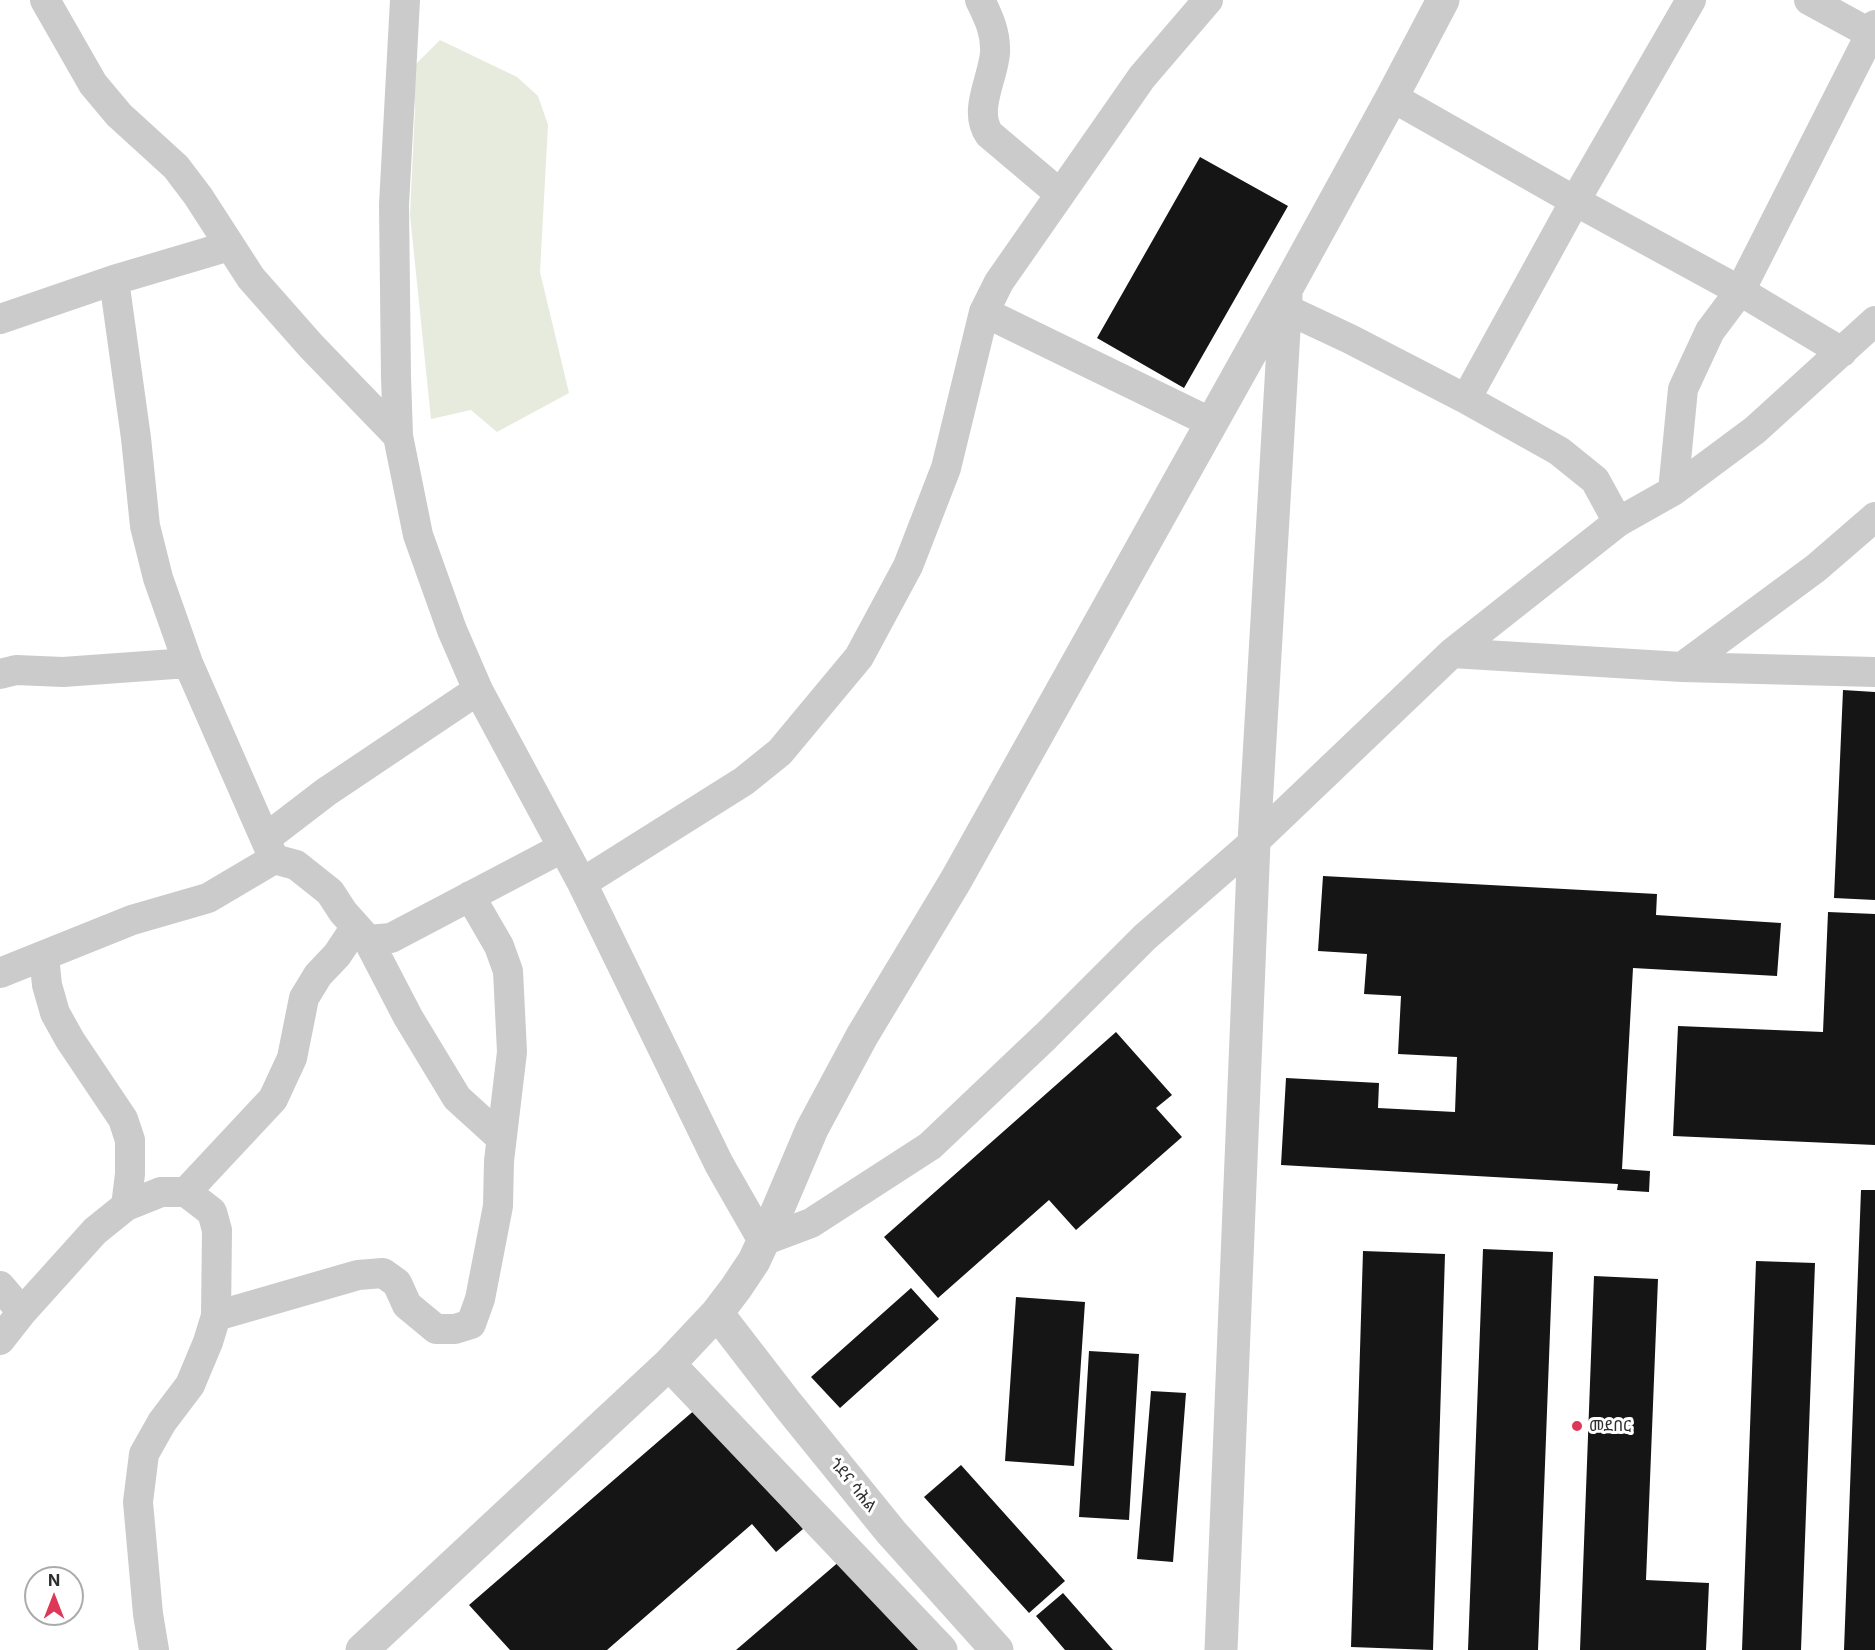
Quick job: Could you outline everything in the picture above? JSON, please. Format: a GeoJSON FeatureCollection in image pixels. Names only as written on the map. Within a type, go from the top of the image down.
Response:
{"type":"FeatureCollection","features":[{"type":"Feature","properties":{"kind":"street"},"geometry":{"type":"LineString","coordinates":[[45,0],[93,84],[119,115],[176,167],[198,196],[251,278],[311,346],[398,436]]}},
{"type":"Feature","properties":{"kind":"street"},"geometry":{"type":"LineString","coordinates":[[405,0],[394,205],[398,436],[418,535],[452,630],[478,690],[582,883],[719,1164],[763,1241]]}},
{"type":"Feature","properties":{"kind":"street"},"geometry":{"type":"LineString","coordinates":[[980,0],[993,27],[995,54],[984,95],[984,127],[989,134],[1060,194]]}},
{"type":"Feature","properties":{"kind":"street"},"geometry":{"type":"LineString","coordinates":[[582,883],[734,788],[780,752],[859,657],[908,566],[946,468],[984,312],[999,282],[1142,77],[1208,0]]}},
{"type":"Feature","properties":{"kind":"street"},"geometry":{"type":"LineString","coordinates":[[362,1650],[669,1364],[717,1313],[742,1279],[763,1241],[812,1129],[862,1036],[956,880],[1212,423],[1286,298],[1443,0]]}},
{"type":"Feature","properties":{"kind":"street"},"geometry":{"type":"LineString","coordinates":[[1466,399],[1575,201],[1691,0]]}},
{"type":"Feature","properties":{"kind":"street"},"geometry":{"type":"LineString","coordinates":[[1673,491],[1683,389],[1710,331],[1740,291],[1873,32],[1809,0]]}},
{"type":"Feature","properties":{"kind":"street"},"geometry":{"type":"LineString","coordinates":[[1392,97],[1740,291],[1842,352]]}},
{"type":"Feature","properties":{"kind":"street"},"geometry":{"type":"LineString","coordinates":[[0,319],[114,280],[229,246]]}},
{"type":"Feature","properties":{"kind":"street"},"geometry":{"type":"LineString","coordinates":[[114,280],[136,438],[145,526],[158,578],[189,663],[270,849],[312,876],[330,892],[362,934],[457,1098],[501,1138]]}},
{"type":"Feature","properties":{"kind":"street"},"geometry":{"type":"LineString","coordinates":[[1286,298],[1340,334],[1466,399],[1559,451],[1595,480],[1618,522]]}},
{"type":"Feature","properties":{"kind":"street"},"geometry":{"type":"LineString","coordinates":[[1221,1650],[1254,842],[1286,298]]}},
{"type":"Feature","properties":{"kind":"street"},"geometry":{"type":"LineString","coordinates":[[984,312],[1212,423]]}},
{"type":"Feature","properties":{"kind":"street"},"geometry":{"type":"LineString","coordinates":[[763,1241],[811,1222],[930,1146],[1046,1036],[1145,937],[1254,842],[1452,653],[1618,522],[1673,491],[1755,430],[1875,321]]}},
{"type":"Feature","properties":{"kind":"street"},"geometry":{"type":"LineString","coordinates":[[1682,667],[1816,568],[1875,517]]}},
{"type":"Feature","properties":{"kind":"street"},"geometry":{"type":"LineString","coordinates":[[1452,653],[1682,667],[1875,672]]}},
{"type":"Feature","properties":{"kind":"street"},"geometry":{"type":"LineString","coordinates":[[0,674],[16,670],[63,672],[189,663]]}},
{"type":"Feature","properties":{"kind":"street"},"geometry":{"type":"LineString","coordinates":[[0,973],[132,920],[208,898],[270,849],[326,792],[478,690]]}},
{"type":"Feature","properties":{"kind":"street"},"geometry":{"type":"LineString","coordinates":[[186,1192],[273,1099],[292,1058],[304,998],[318,975],[337,955],[362,934],[391,938],[562,848]]}},
{"type":"Feature","properties":{"kind":"street"},"geometry":{"type":"LineString","coordinates":[[216,1316],[358,1275],[383,1273],[397,1283],[407,1305],[436,1329],[454,1329],[471,1324],[480,1299],[498,1206],[501,1138],[512,1052],[508,971],[499,946],[471,896]]}},
{"type":"Feature","properties":{"kind":"street"},"geometry":{"type":"LineString","coordinates":[[44,956],[55,1012],[69,1040],[123,1119],[130,1140],[130,1174],[126,1206]]}},
{"type":"Feature","properties":{"kind":"street"},"geometry":{"type":"LineString","coordinates":[[0,1340],[22,1312],[95,1231],[126,1206],[161,1192],[186,1192],[212,1212],[217,1230],[216,1316],[190,1385],[162,1422],[144,1454],[138,1502],[147,1602],[154,1650]]}},
{"type":"Feature","properties":{"kind":"street"},"geometry":{"type":"LineString","coordinates":[[0,1286],[22,1312]]}},
{"type":"Feature","properties":{"kind":"street","name":"ጎደና ሳሕል"},"geometry":{"type":"LineString","coordinates":[[717,1313],[891,1532],[997,1650]]}},
{"type":"Feature","properties":{"kind":"street"},"geometry":{"type":"LineString","coordinates":[[669,1364],[941,1650]]}},
{"type":"Feature","properties":{"kind":"street"},"geometry":{"type":"LineString","coordinates":[[853,1557],[891,1532]]}},
{"type":"Feature","properties":{"kind":"shaded area"},"geometry":{"type":"Polygon","coordinates":[[[440,40],[517,77],[538,96],[548,125],[540,272],[569,393],[497,432],[471,410],[431,419],[410,215],[415,108],[412,68],[440,40]]]}},
{"type":"Feature","properties":{"kind":"building"},"geometry":{"type":"Polygon","coordinates":[[[1200,157],[1288,206],[1184,388],[1097,338],[1200,157]]]}},
{"type":"Feature","properties":{"kind":"building"},"geometry":{"type":"Polygon","coordinates":[[[1843,690],[1875,692],[1875,900],[1834,898],[1843,690]]]}},
{"type":"Feature","properties":{"kind":"building"},"geometry":{"type":"Polygon","coordinates":[[[1323,876],[1657,894],[1656,915],[1781,923],[1777,976],[1633,968],[1622,1169],[1650,1171],[1649,1192],[1617,1190],[1618,1184],[1281,1165],[1286,1078],[1379,1083],[1378,1108],[1455,1112],[1457,1057],[1398,1054],[1401,996],[1364,994],[1367,954],[1318,951],[1323,876]]]}},
{"type":"Feature","properties":{"kind":"building"},"geometry":{"type":"Polygon","coordinates":[[[1828,912],[1875,914],[1875,1145],[1673,1136],[1678,1026],[1823,1032],[1828,912]]]}},
{"type":"Feature","properties":{"kind":"building"},"geometry":{"type":"Polygon","coordinates":[[[1116,1032],[1172,1095],[1156,1108],[1182,1137],[1076,1230],[1049,1200],[938,1298],[884,1237],[1116,1032]]]}},
{"type":"Feature","properties":{"kind":"building"},"geometry":{"type":"Polygon","coordinates":[[[1861,1190],[1875,1190],[1875,1650],[1844,1650],[1861,1190]]]}},
{"type":"Feature","properties":{"kind":"building"},"geometry":{"type":"Polygon","coordinates":[[[1483,1249],[1553,1252],[1538,1650],[1468,1650],[1483,1249]]]}},
{"type":"Feature","properties":{"kind":"building"},"geometry":{"type":"Polygon","coordinates":[[[1363,1251],[1445,1254],[1433,1650],[1351,1647],[1363,1251]]]}},
{"type":"Feature","properties":{"kind":"building"},"geometry":{"type":"Polygon","coordinates":[[[1756,1261],[1815,1263],[1801,1650],[1742,1650],[1756,1261]]]}},
{"type":"Feature","properties":{"kind":"building"},"geometry":{"type":"Polygon","coordinates":[[[1594,1276],[1658,1279],[1646,1580],[1709,1583],[1706,1650],[1580,1650],[1594,1276]]]}},
{"type":"Feature","properties":{"kind":"building"},"geometry":{"type":"Polygon","coordinates":[[[911,1288],[939,1319],[840,1408],[811,1377],[911,1288]]]}},
{"type":"Feature","properties":{"kind":"building"},"geometry":{"type":"Polygon","coordinates":[[[1016,1297],[1085,1302],[1074,1466],[1005,1461],[1016,1297]]]}},
{"type":"Feature","properties":{"kind":"building"},"geometry":{"type":"Polygon","coordinates":[[[1089,1351],[1139,1354],[1129,1520],[1079,1517],[1089,1351]]]}},
{"type":"Feature","properties":{"kind":"building"},"geometry":{"type":"Polygon","coordinates":[[[1151,1391],[1186,1393],[1173,1562],[1137,1559],[1151,1391]]]}},
{"type":"Feature","properties":{"kind":"building"},"geometry":{"type":"Polygon","coordinates":[[[697,1408],[803,1529],[776,1552],[752,1524],[607,1650],[510,1650],[469,1605],[697,1408]]]}},
{"type":"Feature","properties":{"kind":"building"},"geometry":{"type":"Polygon","coordinates":[[[961,1465],[1065,1581],[1029,1613],[924,1497],[961,1465]]]}},
{"type":"Feature","properties":{"kind":"building"},"geometry":{"type":"Polygon","coordinates":[[[841,1560],[920,1650],[736,1650],[841,1560]]]}},
{"type":"Feature","properties":{"kind":"building"},"geometry":{"type":"Polygon","coordinates":[[[1063,1593],[1113,1650],[1065,1650],[1036,1616],[1063,1593]]]}},
{"type":"Feature","properties":{"kind":"place","name":"መደበር"},"geometry":{"type":"Point","coordinates":[1577,1426]}}]}
